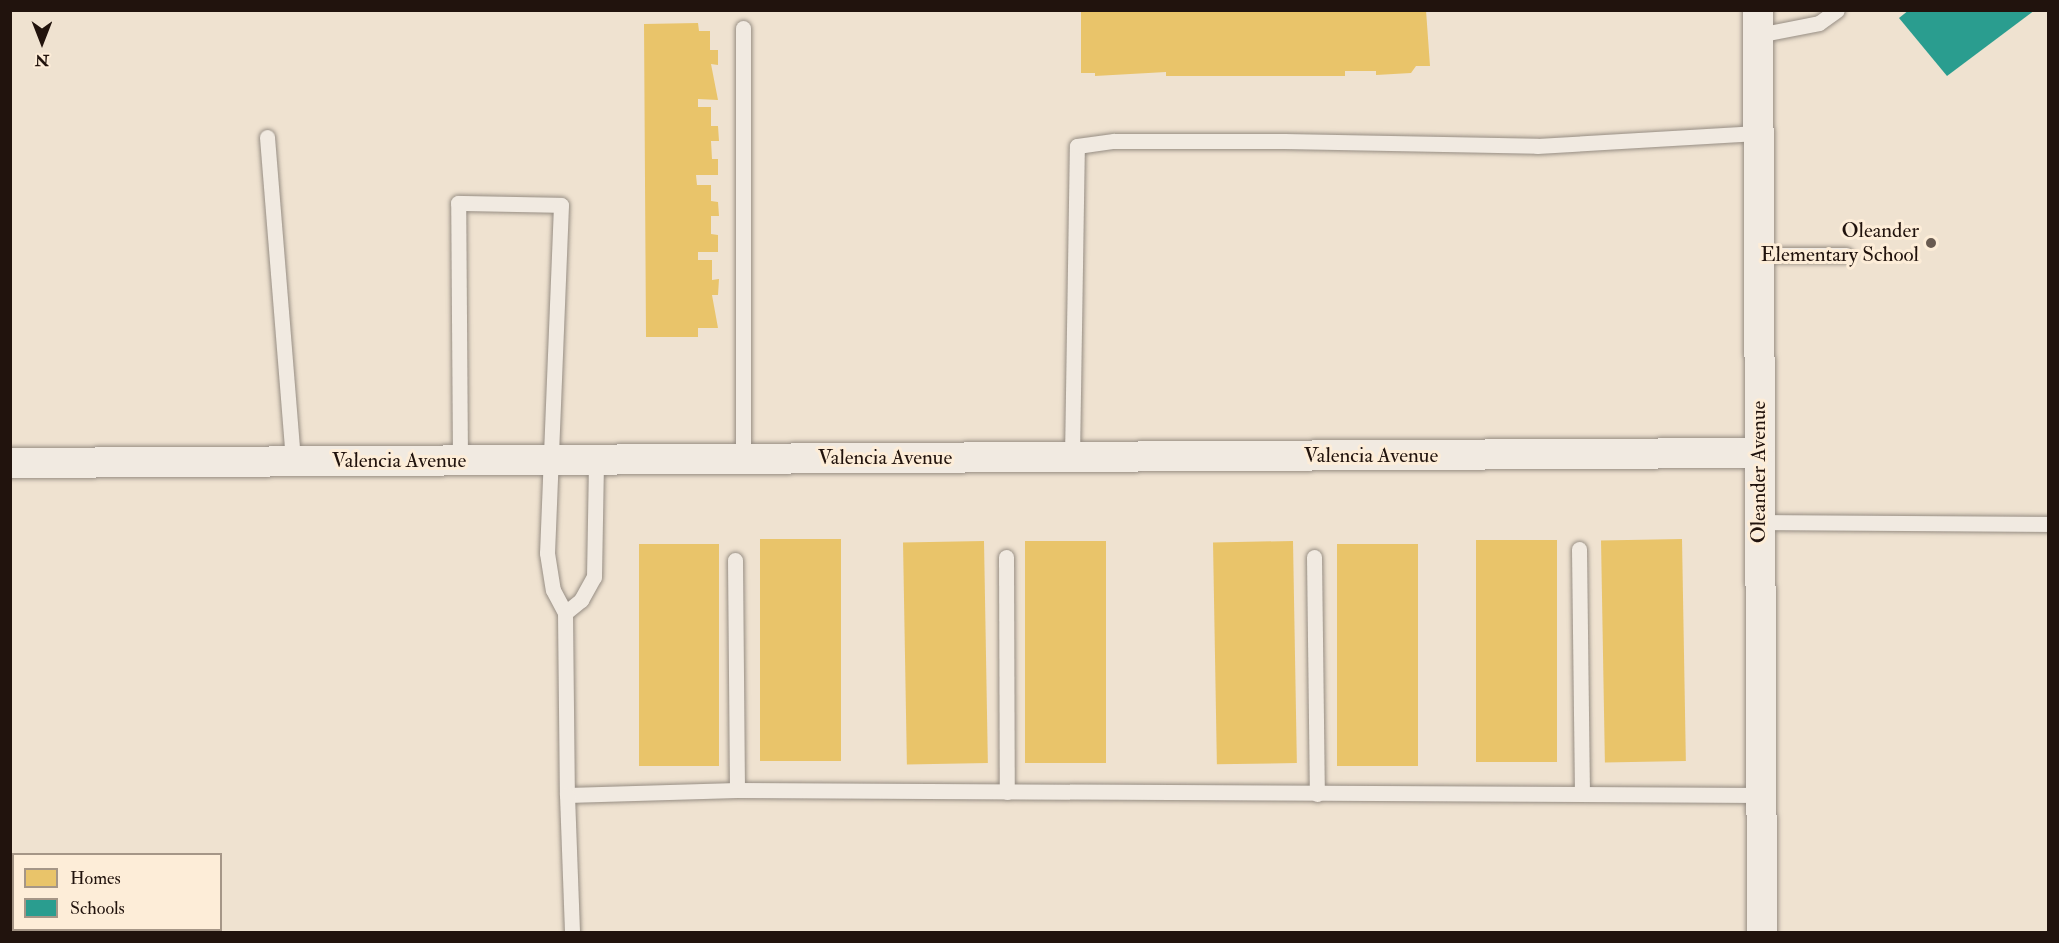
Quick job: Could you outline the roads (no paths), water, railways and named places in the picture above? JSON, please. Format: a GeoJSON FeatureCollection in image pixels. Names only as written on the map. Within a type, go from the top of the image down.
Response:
{"type":"FeatureCollection","features":[{"type":"Feature","properties":{"kind":"street","name":"Oleander Avenue"},"geometry":{"type":"LineString","coordinates":[[1758,23],[1762,933]]}},
{"type":"Feature","properties":{"kind":"street","name":"Valencia Avenue"},"geometry":{"type":"LineString","coordinates":[[10,463],[1759,453]]}},
{"type":"Feature","properties":{"kind":"lane"},"geometry":{"type":"LineString","coordinates":[[1758,23],[1819,23],[1837,10]]}},
{"type":"Feature","properties":{"kind":"lane"},"geometry":{"type":"LineString","coordinates":[[743,28],[743,459]]}},
{"type":"Feature","properties":{"kind":"lane"},"geometry":{"type":"LineString","coordinates":[[1072,457],[1077,146],[1114,141],[1292,141],[1537,146],[1758,134]]}},
{"type":"Feature","properties":{"kind":"lane"},"geometry":{"type":"LineString","coordinates":[[267,137],[293,462]]}},
{"type":"Feature","properties":{"kind":"lane"},"geometry":{"type":"LineString","coordinates":[[460,461],[458,203],[561,206],[553,461],[547,553],[553,590],[565,613],[567,795],[572,933]]}},
{"type":"Feature","properties":{"kind":"lane"},"geometry":{"type":"LineString","coordinates":[[1759,255],[1846,255]]}},
{"type":"Feature","properties":{"kind":"lane"},"geometry":{"type":"LineString","coordinates":[[565,613],[581,600],[594,577],[596,459]]}},
{"type":"Feature","properties":{"kind":"lane"},"geometry":{"type":"LineString","coordinates":[[1760,522],[2049,524]]}},
{"type":"Feature","properties":{"kind":"lane"},"geometry":{"type":"LineString","coordinates":[[1579,549],[1582,794]]}},
{"type":"Feature","properties":{"kind":"lane"},"geometry":{"type":"LineString","coordinates":[[1006,557],[1007,792]]}},
{"type":"Feature","properties":{"kind":"lane"},"geometry":{"type":"LineString","coordinates":[[1314,557],[1317,794]]}},
{"type":"Feature","properties":{"kind":"lane"},"geometry":{"type":"LineString","coordinates":[[735,560],[736,790]]}},
{"type":"Feature","properties":{"kind":"lane"},"geometry":{"type":"LineString","coordinates":[[567,795],[736,790],[1761,795]]}},
{"type":"Feature","properties":{"kind":"place","name":"Oleander Elementary School"},"geometry":{"type":"Point","coordinates":[1931,243]}}]}
